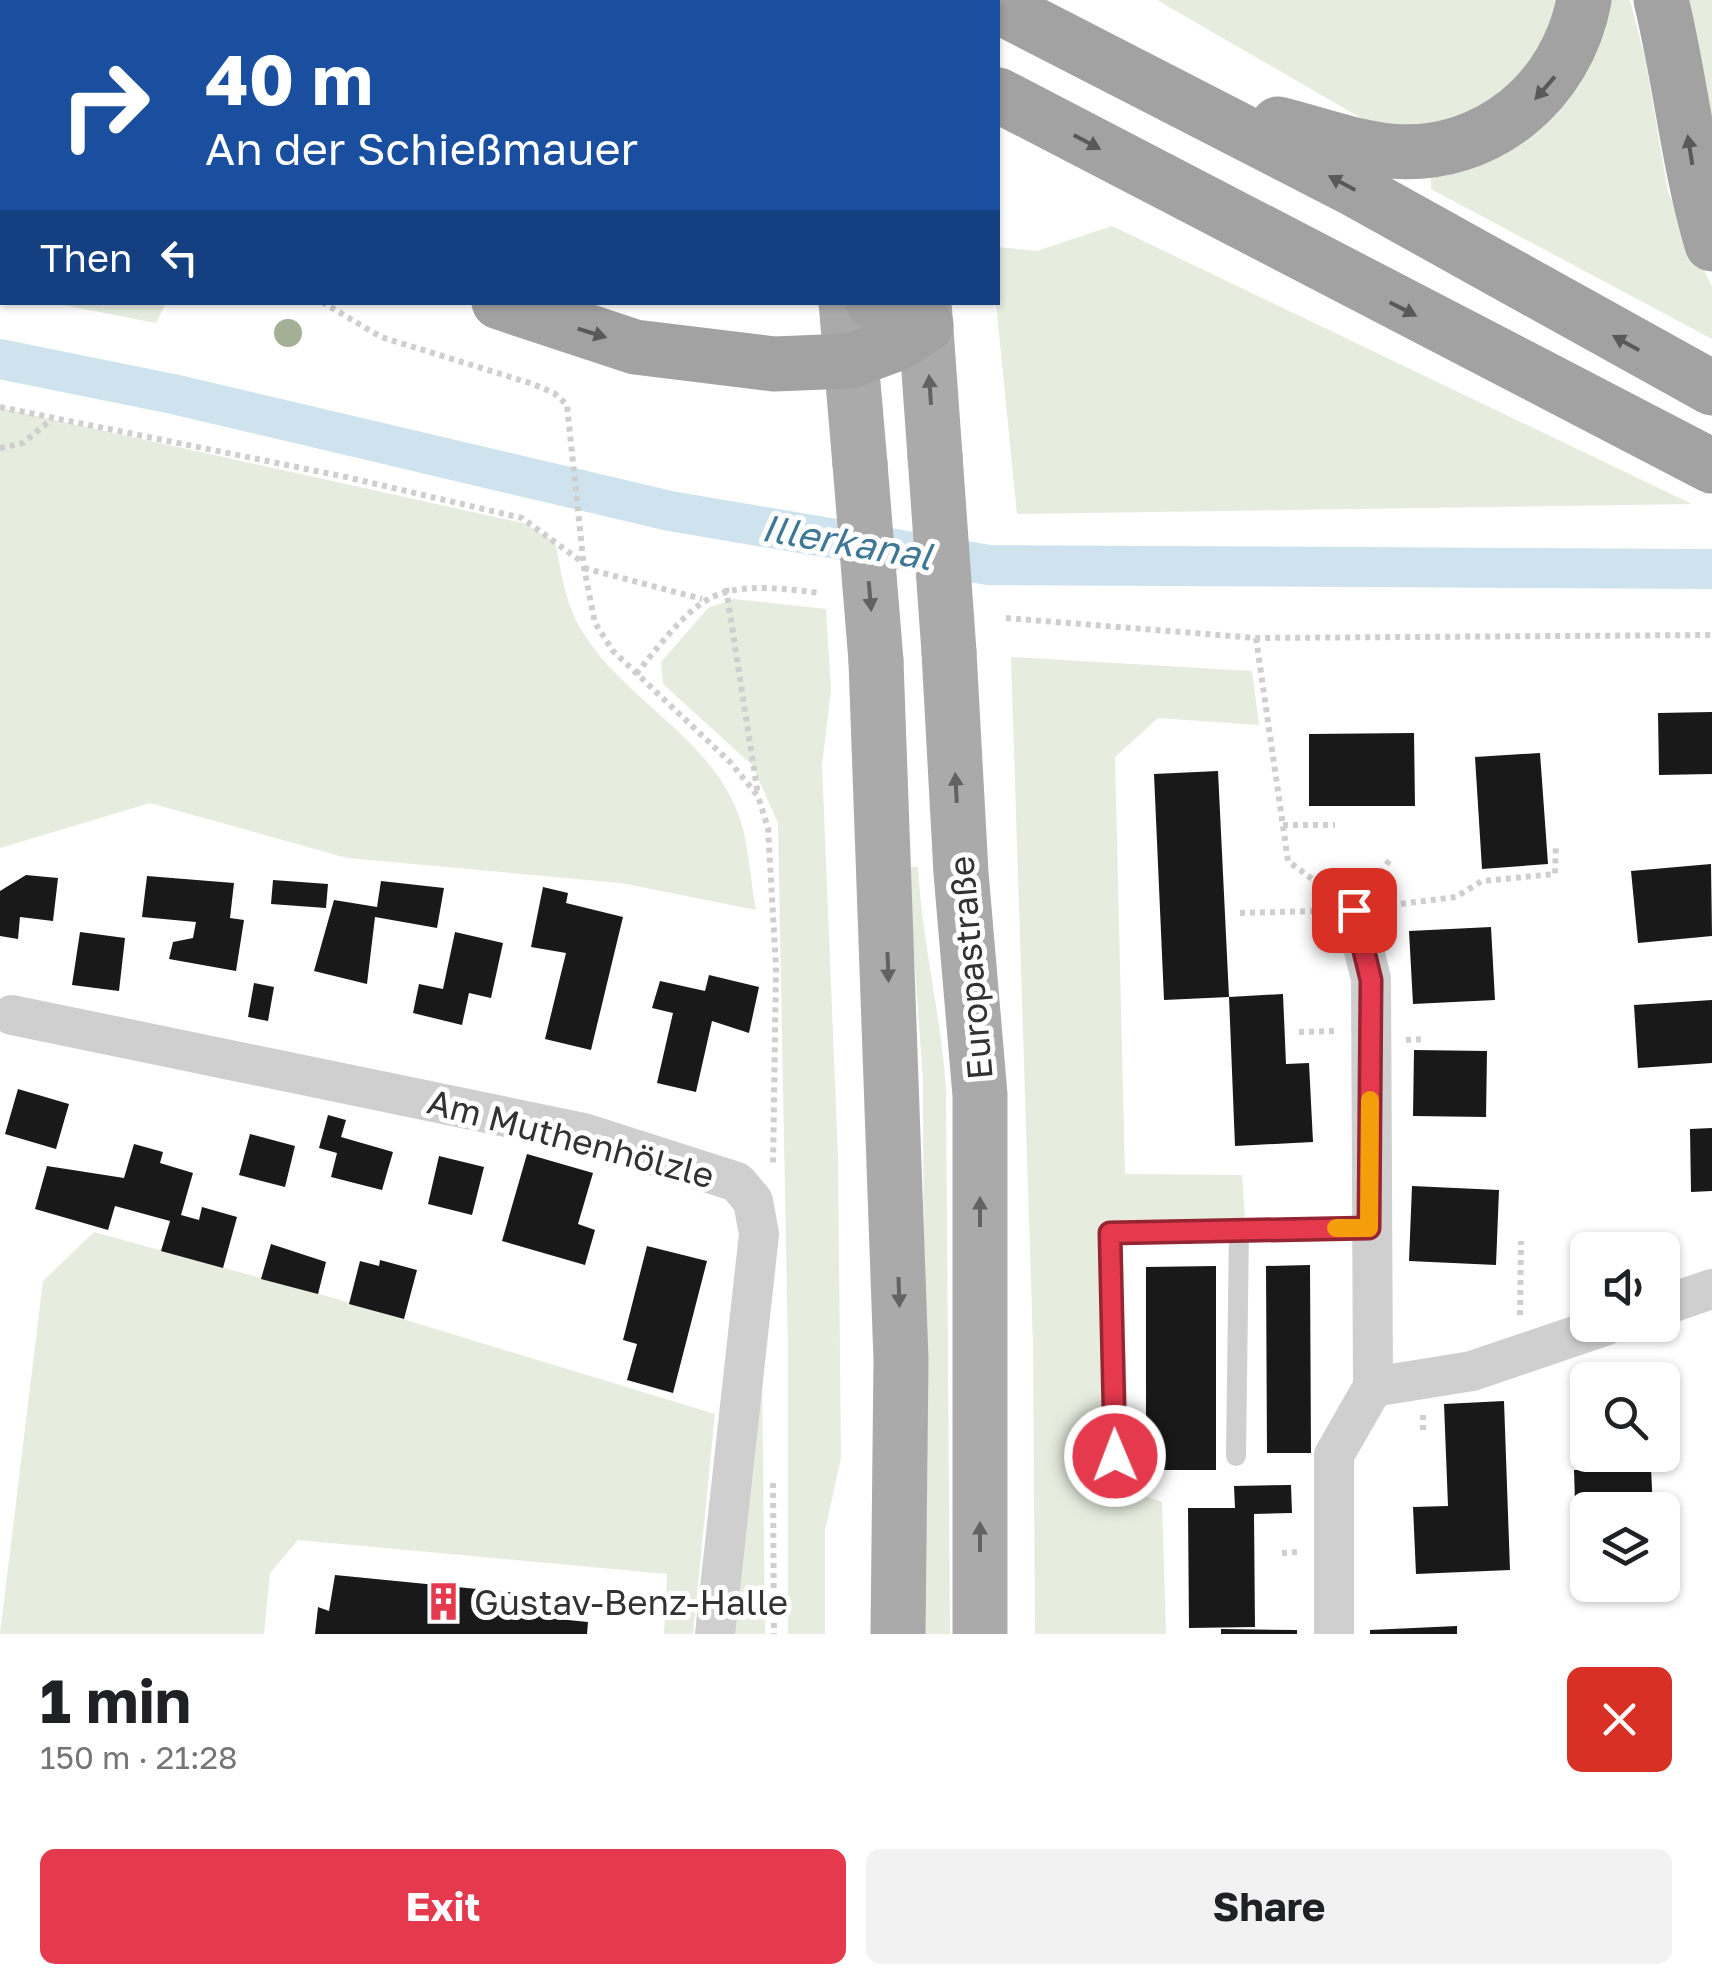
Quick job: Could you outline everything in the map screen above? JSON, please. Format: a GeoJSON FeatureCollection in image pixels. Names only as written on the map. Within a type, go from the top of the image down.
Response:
{"type":"FeatureCollection","features":[{"type":"Feature","properties":{"kind":"highway"},"geometry":{"type":"LineString","coordinates":[[1178,97],[1390,151],[1448,145],[1497,126],[1539,96],[1567,58],[1584,0]]}},
{"type":"Feature","properties":{"kind":"highway"},"geometry":{"type":"LineString","coordinates":[[1662,0],[1696,190],[1712,244]]}},
{"type":"Feature","properties":{"kind":"highway"},"geometry":{"type":"LineString","coordinates":[[1000,7],[1178,97],[1712,388]]}},
{"type":"Feature","properties":{"kind":"highway"},"geometry":{"type":"LineString","coordinates":[[1000,97],[1712,466]]}},
{"type":"Feature","properties":{"kind":"highway"},"geometry":{"type":"LineString","coordinates":[[509,305],[652,350],[774,364],[850,362],[896,344],[925,314]]}},
{"type":"Feature","properties":{"kind":"highway"},"geometry":{"type":"LineString","coordinates":[[886,305],[925,314]]}},
{"type":"Feature","properties":{"kind":"main road"},"geometry":{"type":"LineString","coordinates":[[846,305],[876,662],[902,1360],[898,1634]]}},
{"type":"Feature","properties":{"kind":"main road","name":"Europastraße"},"geometry":{"type":"LineString","coordinates":[[925,314],[960,872],[980,1095],[980,1634]]}},
{"type":"Feature","properties":{"kind":"street"},"geometry":{"type":"LineString","coordinates":[[1334,1634],[1334,1455],[1373,1387],[1369,1228],[1371,980],[1354,910]]}},
{"type":"Feature","properties":{"kind":"street","name":"Am Muthenhölzle"},"geometry":{"type":"LineString","coordinates":[[12,1015],[584,1133],[738,1182],[753,1201],[759,1234],[714,1634]]}},
{"type":"Feature","properties":{"kind":"street"},"geometry":{"type":"LineString","coordinates":[[1680,1300],[1712,1289]]}},
{"type":"Feature","properties":{"kind":"street"},"geometry":{"type":"LineString","coordinates":[[1373,1387],[1472,1371],[1570,1338]]}},
{"type":"Feature","properties":{"kind":"lane"},"geometry":{"type":"LineString","coordinates":[[1115,1456],[1110,1233],[1369,1228]]}},
{"type":"Feature","properties":{"kind":"lane"},"geometry":{"type":"LineString","coordinates":[[1236,1456],[1240,1229]]}},
{"type":"Feature","properties":{"kind":"path"},"geometry":{"type":"LineString","coordinates":[[327,305],[380,336],[554,392],[567,406],[582,552],[595,623],[612,651],[730,762],[758,796]]}},
{"type":"Feature","properties":{"kind":"path"},"geometry":{"type":"LineString","coordinates":[[0,408],[346,477],[522,518],[584,565],[702,599]]}},
{"type":"Feature","properties":{"kind":"path"},"geometry":{"type":"LineString","coordinates":[[0,448],[24,443],[52,420]]}},
{"type":"Feature","properties":{"kind":"path"},"geometry":{"type":"LineString","coordinates":[[636,674],[702,599],[726,588],[820,593]]}},
{"type":"Feature","properties":{"kind":"path"},"geometry":{"type":"LineString","coordinates":[[726,588],[758,796],[768,828],[775,950],[772,1175]]}},
{"type":"Feature","properties":{"kind":"path"},"geometry":{"type":"LineString","coordinates":[[1006,618],[1256,638],[1712,635]]}},
{"type":"Feature","properties":{"kind":"path"},"geometry":{"type":"LineString","coordinates":[[1256,638],[1288,861]]}},
{"type":"Feature","properties":{"kind":"path"},"geometry":{"type":"LineString","coordinates":[[1283,825],[1335,825]]}},
{"type":"Feature","properties":{"kind":"path"},"geometry":{"type":"LineString","coordinates":[[1240,913],[1354,910],[1456,897],[1482,881],[1555,874],[1556,846]]}},
{"type":"Feature","properties":{"kind":"path"},"geometry":{"type":"LineString","coordinates":[[1519,1355],[1522,1241]]}},
{"type":"Feature","properties":{"kind":"path"},"geometry":{"type":"LineString","coordinates":[[774,1481],[774,1634]]}},
{"type":"Feature","properties":{"kind":"shaded area"},"geometry":{"type":"Polygon","coordinates":[[[1157,0],[1561,0],[1547,45],[1511,90],[1465,121],[1380,129],[1157,0]]]}},
{"type":"Feature","properties":{"kind":"shaded area"},"geometry":{"type":"Polygon","coordinates":[[[1601,0],[1630,0],[1645,58],[1668,192],[1712,287],[1712,339],[1431,189],[1431,169],[1601,0]]]}},
{"type":"Feature","properties":{"kind":"shaded area"},"geometry":{"type":"Polygon","coordinates":[[[1681,0],[1712,0],[1712,158],[1681,0]]]}},
{"type":"Feature","properties":{"kind":"shaded area"},"geometry":{"type":"Polygon","coordinates":[[[1112,226],[1692,504],[1017,514],[996,305],[1000,305],[1000,247],[1037,251],[1112,226]]]}},
{"type":"Feature","properties":{"kind":"shaded area"},"geometry":{"type":"Polygon","coordinates":[[[63,305],[165,305],[156,323],[63,305]]]}},
{"type":"Feature","properties":{"kind":"shaded area"},"geometry":{"type":"Polygon","coordinates":[[[0,408],[523,523],[555,542],[568,599],[582,631],[619,677],[686,739],[723,784],[744,834],[756,910],[621,883],[347,858],[150,803],[0,848],[0,408]]]}},
{"type":"Feature","properties":{"kind":"shaded area"},"geometry":{"type":"Polygon","coordinates":[[[734,599],[826,609],[831,690],[822,765],[838,1156],[841,1458],[825,1530],[825,1634],[788,1634],[788,1349],[778,823],[752,765],[663,684],[661,662],[708,608],[734,599]]]}},
{"type":"Feature","properties":{"kind":"shaded area"},"geometry":{"type":"Polygon","coordinates":[[[1011,657],[1252,671],[1259,725],[1158,718],[1115,757],[1125,1174],[1242,1175],[1246,1234],[1121,1244],[1131,1491],[1162,1502],[1166,1634],[1035,1634],[1033,1345],[1011,657]]]}},
{"type":"Feature","properties":{"kind":"shaded area"},"geometry":{"type":"Polygon","coordinates":[[[908,867],[918,867],[946,1089],[950,1634],[925,1634],[923,1081],[908,867]]]}},
{"type":"Feature","properties":{"kind":"shaded area"},"geometry":{"type":"Polygon","coordinates":[[[94,1232],[337,1299],[715,1414],[693,1634],[664,1634],[667,1574],[298,1540],[270,1573],[264,1634],[0,1634],[43,1281],[94,1232]]]}},
{"type":"Feature","properties":{"kind":"shaded area"},"geometry":{"type":"Polygon","coordinates":[[[761,1280],[765,1634],[723,1634],[761,1280]]]}},
{"type":"Feature","properties":{"kind":"building"},"geometry":{"type":"Polygon","coordinates":[[[1712,712],[1712,774],[1659,775],[1658,713],[1712,712]]]}},
{"type":"Feature","properties":{"kind":"building"},"geometry":{"type":"Polygon","coordinates":[[[1414,733],[1415,806],[1309,806],[1309,734],[1414,733]]]}},
{"type":"Feature","properties":{"kind":"building"},"geometry":{"type":"Polygon","coordinates":[[[1540,753],[1548,864],[1482,869],[1475,757],[1540,753]]]}},
{"type":"Feature","properties":{"kind":"building"},"geometry":{"type":"Polygon","coordinates":[[[1218,771],[1229,997],[1164,1000],[1154,774],[1218,771]]]}},
{"type":"Feature","properties":{"kind":"building"},"geometry":{"type":"Polygon","coordinates":[[[1711,864],[1712,936],[1638,943],[1631,871],[1711,864]]]}},
{"type":"Feature","properties":{"kind":"building"},"geometry":{"type":"Polygon","coordinates":[[[26,875],[58,878],[53,921],[20,917],[18,939],[0,936],[0,891],[26,875]]]}},
{"type":"Feature","properties":{"kind":"building"},"geometry":{"type":"Polygon","coordinates":[[[147,876],[234,883],[230,918],[244,920],[236,971],[169,959],[173,942],[193,938],[196,922],[142,917],[147,876]]]}},
{"type":"Feature","properties":{"kind":"building"},"geometry":{"type":"Polygon","coordinates":[[[273,880],[328,884],[326,908],[271,904],[273,880]]]}},
{"type":"Feature","properties":{"kind":"building"},"geometry":{"type":"Polygon","coordinates":[[[381,881],[444,888],[437,928],[375,917],[367,984],[314,971],[334,900],[377,907],[381,881]]]}},
{"type":"Feature","properties":{"kind":"building"},"geometry":{"type":"Polygon","coordinates":[[[543,887],[568,893],[566,903],[623,917],[591,1050],[545,1039],[566,953],[531,947],[543,887]]]}},
{"type":"Feature","properties":{"kind":"building"},"geometry":{"type":"Polygon","coordinates":[[[1491,927],[1495,1000],[1413,1004],[1409,931],[1491,927]]]}},
{"type":"Feature","properties":{"kind":"building"},"geometry":{"type":"Polygon","coordinates":[[[80,932],[125,938],[119,991],[72,985],[80,932]]]}},
{"type":"Feature","properties":{"kind":"building"},"geometry":{"type":"Polygon","coordinates":[[[455,932],[503,943],[491,998],[469,993],[462,1025],[413,1013],[419,984],[443,989],[455,932]]]}},
{"type":"Feature","properties":{"kind":"building"},"geometry":{"type":"Polygon","coordinates":[[[709,975],[759,987],[749,1033],[712,1021],[696,1092],[657,1083],[673,1013],[652,1008],[660,981],[705,991],[709,975]]]}},
{"type":"Feature","properties":{"kind":"building"},"geometry":{"type":"Polygon","coordinates":[[[254,983],[274,987],[268,1021],[248,1017],[254,983]]]}},
{"type":"Feature","properties":{"kind":"building"},"geometry":{"type":"Polygon","coordinates":[[[1283,994],[1286,1064],[1309,1063],[1313,1142],[1235,1146],[1229,997],[1283,994]]]}},
{"type":"Feature","properties":{"kind":"building"},"geometry":{"type":"Polygon","coordinates":[[[1712,1000],[1712,1063],[1638,1068],[1634,1005],[1712,1000]]]}},
{"type":"Feature","properties":{"kind":"building"},"geometry":{"type":"Polygon","coordinates":[[[1414,1050],[1487,1051],[1486,1117],[1413,1116],[1414,1050]]]}},
{"type":"Feature","properties":{"kind":"building"},"geometry":{"type":"Polygon","coordinates":[[[18,1089],[69,1104],[56,1149],[5,1134],[18,1089]]]}},
{"type":"Feature","properties":{"kind":"building"},"geometry":{"type":"Polygon","coordinates":[[[328,1115],[346,1120],[341,1137],[393,1152],[382,1190],[331,1177],[337,1153],[319,1148],[328,1115]]]}},
{"type":"Feature","properties":{"kind":"building"},"geometry":{"type":"Polygon","coordinates":[[[1712,1128],[1712,1191],[1691,1192],[1690,1129],[1712,1128]]]}},
{"type":"Feature","properties":{"kind":"building"},"geometry":{"type":"Polygon","coordinates":[[[250,1134],[295,1146],[285,1187],[239,1175],[250,1134]]]}},
{"type":"Feature","properties":{"kind":"building"},"geometry":{"type":"Polygon","coordinates":[[[134,1144],[163,1152],[160,1163],[193,1173],[181,1215],[199,1220],[202,1207],[237,1217],[223,1268],[161,1251],[170,1221],[115,1206],[108,1230],[35,1209],[47,1166],[124,1178],[134,1144]]]}},
{"type":"Feature","properties":{"kind":"building"},"geometry":{"type":"Polygon","coordinates":[[[527,1154],[593,1173],[578,1224],[595,1230],[585,1265],[502,1241],[527,1154]]]}},
{"type":"Feature","properties":{"kind":"building"},"geometry":{"type":"Polygon","coordinates":[[[439,1156],[484,1167],[472,1215],[428,1204],[439,1156]]]}},
{"type":"Feature","properties":{"kind":"building"},"geometry":{"type":"Polygon","coordinates":[[[1412,1186],[1499,1190],[1496,1265],[1409,1261],[1412,1186]]]}},
{"type":"Feature","properties":{"kind":"building"},"geometry":{"type":"Polygon","coordinates":[[[271,1244],[326,1262],[318,1294],[261,1279],[271,1244]]]}},
{"type":"Feature","properties":{"kind":"building"},"geometry":{"type":"Polygon","coordinates":[[[647,1246],[707,1261],[673,1393],[627,1380],[637,1344],[623,1340],[647,1246]]]}},
{"type":"Feature","properties":{"kind":"building"},"geometry":{"type":"Polygon","coordinates":[[[380,1260],[417,1270],[404,1319],[349,1304],[360,1261],[379,1266],[380,1260]]]}},
{"type":"Feature","properties":{"kind":"building"},"geometry":{"type":"Polygon","coordinates":[[[1310,1265],[1311,1453],[1267,1453],[1266,1266],[1310,1265]]]}},
{"type":"Feature","properties":{"kind":"building"},"geometry":{"type":"Polygon","coordinates":[[[1216,1266],[1216,1470],[1146,1470],[1146,1267],[1216,1266]]]}},
{"type":"Feature","properties":{"kind":"building"},"geometry":{"type":"Polygon","coordinates":[[[1504,1401],[1510,1570],[1416,1574],[1413,1507],[1448,1506],[1444,1404],[1504,1401]]]}},
{"type":"Feature","properties":{"kind":"building"},"geometry":{"type":"Polygon","coordinates":[[[1574,1472],[1651,1472],[1652,1492],[1575,1492],[1574,1472]]]}},
{"type":"Feature","properties":{"kind":"building"},"geometry":{"type":"Polygon","coordinates":[[[1291,1485],[1292,1513],[1254,1514],[1255,1627],[1189,1628],[1188,1508],[1235,1508],[1234,1486],[1291,1485]]]}},
{"type":"Feature","properties":{"kind":"building","name":"Gustav-Benz-Halle"},"geometry":{"type":"Polygon","coordinates":[[[335,1575],[558,1597],[558,1619],[588,1622],[587,1634],[315,1634],[318,1607],[329,1611],[335,1575]]]}},
{"type":"Feature","properties":{"kind":"building"},"geometry":{"type":"Polygon","coordinates":[[[1457,1626],[1457,1634],[1370,1634],[1370,1630],[1457,1626]]]}},
{"type":"Feature","properties":{"kind":"building"},"geometry":{"type":"Polygon","coordinates":[[[1221,1629],[1297,1630],[1297,1634],[1221,1634],[1221,1629]]]}},
{"type":"Feature","properties":{"kind":"waterway","name":"Illerkanal"},"geometry":{"type":"LineString","coordinates":[[0,359],[173,394],[670,511],[989,565],[1712,569]]}},
{"type":"Feature","properties":{"kind":"slow traffic"},"geometry":{"type":"LineString","coordinates":[[1336,1228],[1369,1228],[1370,1100]]}},
{"type":"Feature","properties":{"kind":"place","name":"Gustav-Benz-Halle"},"geometry":{"type":"Point","coordinates":[444,1602]}},
{"type":"Feature","properties":{"kind":"route"},"geometry":{"type":"LineString","coordinates":[[1115,1456],[1110,1233],[1369,1228],[1371,980],[1354,910]]}}]}
